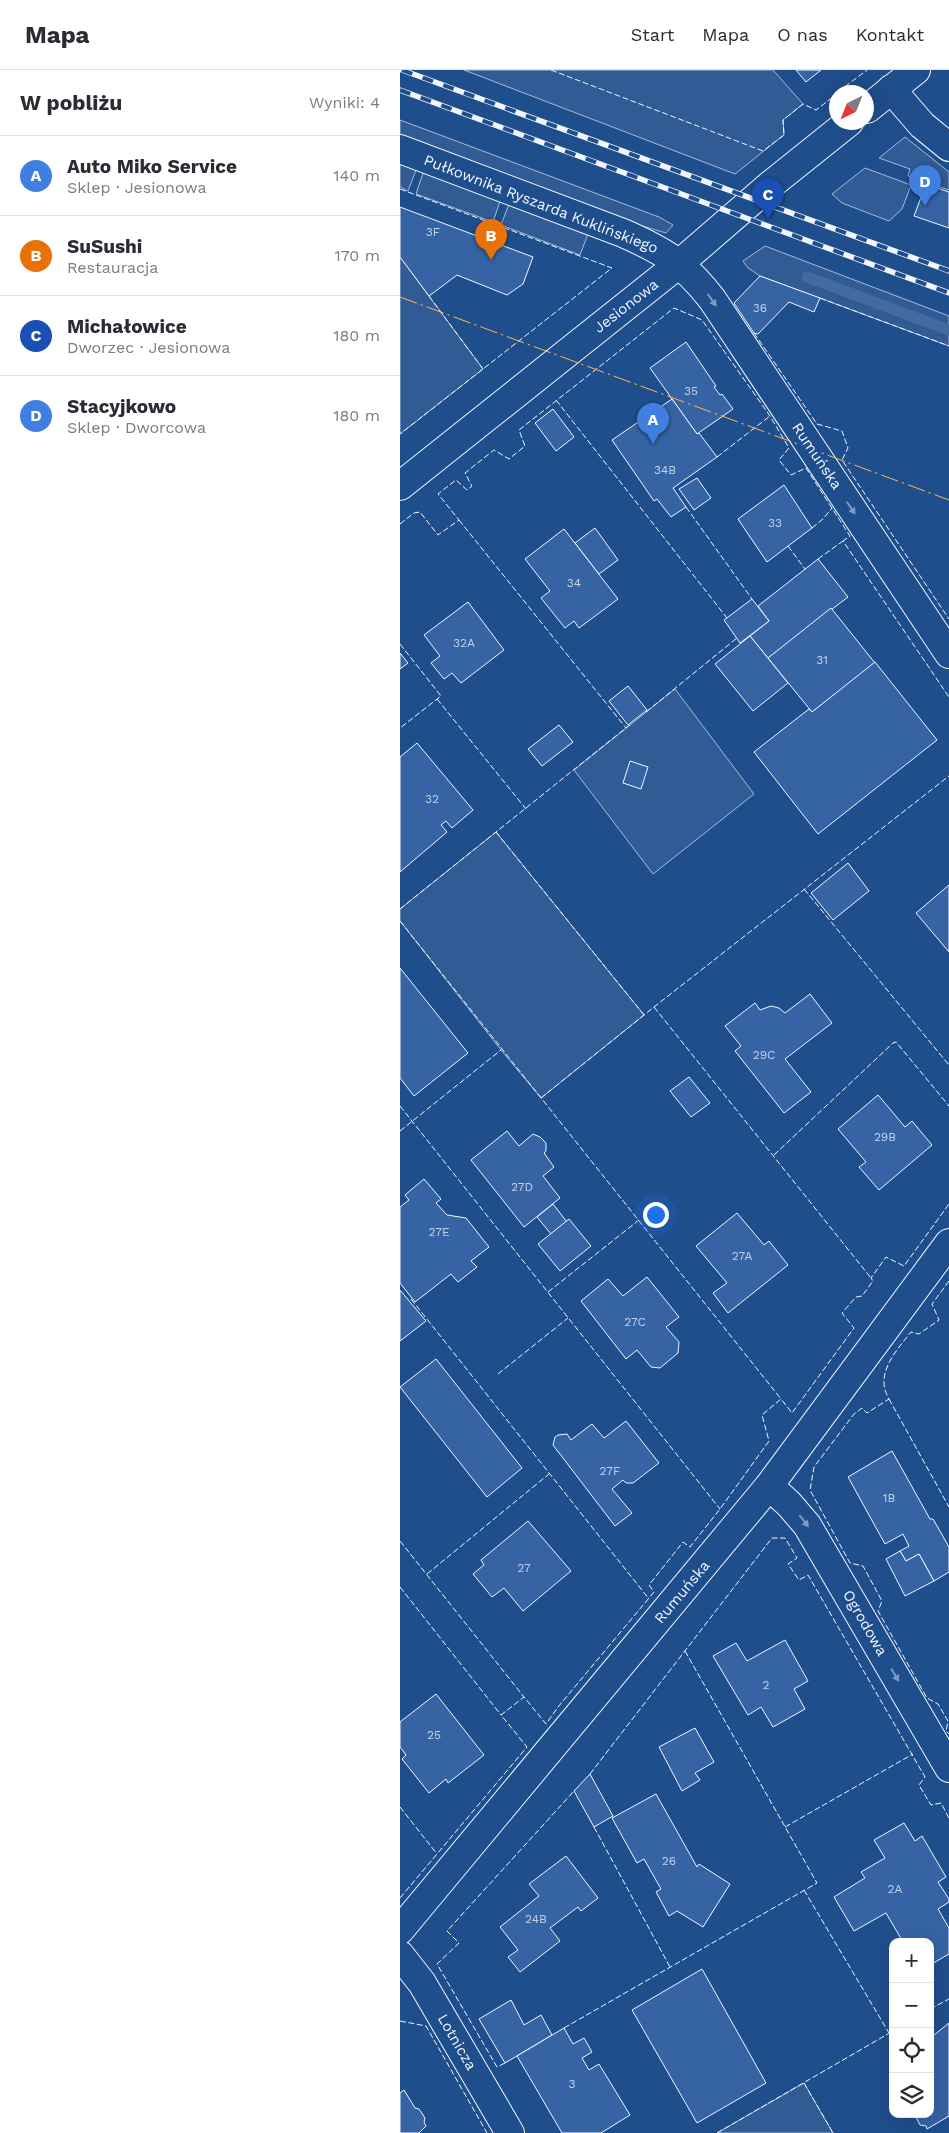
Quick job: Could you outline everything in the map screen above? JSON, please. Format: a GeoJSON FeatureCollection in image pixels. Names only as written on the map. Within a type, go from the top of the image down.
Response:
{"type":"FeatureCollection","features":[{"type":"Feature","properties":{"kind":"street"},"geometry":{"type":"LineString","coordinates":[[874,103],[916,70]]}},
{"type":"Feature","properties":{"kind":"street"},"geometry":{"type":"LineString","coordinates":[[891,89],[922,125],[949,147]]}},
{"type":"Feature","properties":{"kind":"street","name":"Jesionowa"},"geometry":{"type":"LineString","coordinates":[[400,486],[680,263],[769,186],[839,130]]}},
{"type":"Feature","properties":{"kind":"street","name":"Pułkownika Ryszarda Kuklińskiego"},"geometry":{"type":"LineString","coordinates":[[400,149],[623,233],[652,246],[680,263]]}},
{"type":"Feature","properties":{"kind":"street","name":"Rumuńska"},"geometry":{"type":"LineString","coordinates":[[680,263],[712,299],[949,654]]}},
{"type":"Feature","properties":{"kind":"street","name":"Rumuńska"},"geometry":{"type":"LineString","coordinates":[[400,1930],[769,1486],[949,1243]]}},
{"type":"Feature","properties":{"kind":"street","name":"Ogrodowa"},"geometry":{"type":"LineString","coordinates":[[769,1486],[789,1504],[807,1525],[949,1768]]}},
{"type":"Feature","properties":{"kind":"street","name":"Lotnicza"},"geometry":{"type":"LineString","coordinates":[[400,1955],[422,1983],[510,2133]]}},
{"type":"Feature","properties":{"kind":"shaded area"},"geometry":{"type":"Polygon","coordinates":[[[464,70],[773,70],[803,104],[783,120],[784,135],[735,174],[464,70]]]}},
{"type":"Feature","properties":{"kind":"shaded area"},"geometry":{"type":"Polygon","coordinates":[[[400,120],[659,217],[673,225],[666,233],[629,222],[400,137],[400,120]]]}},
{"type":"Feature","properties":{"kind":"shaded area"},"geometry":{"type":"Polygon","coordinates":[[[905,137],[949,172],[949,190],[908,176],[910,169],[879,158],[905,137]]]}},
{"type":"Feature","properties":{"kind":"shaded area"},"geometry":{"type":"Polygon","coordinates":[[[400,164],[416,170],[408,191],[400,187],[400,164]]]}},
{"type":"Feature","properties":{"kind":"shaded area"},"geometry":{"type":"Polygon","coordinates":[[[865,168],[911,185],[902,209],[889,221],[842,203],[832,194],[865,168]]]}},
{"type":"Feature","properties":{"kind":"shaded area"},"geometry":{"type":"Polygon","coordinates":[[[423,173],[500,201],[493,222],[416,194],[423,173]]]}},
{"type":"Feature","properties":{"kind":"shaded area"},"geometry":{"type":"Polygon","coordinates":[[[509,204],[588,234],[580,255],[501,225],[509,204]]]}},
{"type":"Feature","properties":{"kind":"shaded area"},"geometry":{"type":"Polygon","coordinates":[[[765,246],[949,316],[949,346],[760,276],[748,268],[743,261],[765,246]]]}},
{"type":"Feature","properties":{"kind":"shaded area"},"geometry":{"type":"Polygon","coordinates":[[[400,257],[483,369],[400,434],[400,257]]]}},
{"type":"Feature","properties":{"kind":"shaded area"},"geometry":{"type":"Polygon","coordinates":[[[675,689],[754,794],[653,874],[574,770],[675,689]]]}},
{"type":"Feature","properties":{"kind":"shaded area"},"geometry":{"type":"Polygon","coordinates":[[[496,832],[644,1015],[541,1098],[400,921],[400,909],[496,832]]]}},
{"type":"Feature","properties":{"kind":"shaded area"},"geometry":{"type":"Polygon","coordinates":[[[804,2083],[833,2133],[717,2133],[804,2083]]]}},
{"type":"Feature","properties":{"kind":"building"},"geometry":{"type":"Polygon","coordinates":[[[796,70],[821,70],[806,82],[796,70]]]}},
{"type":"Feature","properties":{"kind":"building"},"geometry":{"type":"Polygon","coordinates":[[[926,184],[949,192],[949,228],[914,216],[926,184]]]}},
{"type":"Feature","properties":{"kind":"building"},"geometry":{"type":"Polygon","coordinates":[[[400,207],[533,257],[523,284],[507,295],[457,275],[429,296],[400,257],[400,207]]]}},
{"type":"Feature","properties":{"kind":"building"},"geometry":{"type":"Polygon","coordinates":[[[760,276],[820,298],[814,312],[789,302],[758,334],[754,333],[734,303],[760,276]]]}},
{"type":"Feature","properties":{"kind":"building"},"geometry":{"type":"Polygon","coordinates":[[[686,342],[716,386],[714,387],[733,409],[697,434],[650,368],[686,342]]]}},
{"type":"Feature","properties":{"kind":"building"},"geometry":{"type":"Polygon","coordinates":[[[672,399],[697,434],[699,433],[717,457],[673,488],[686,507],[671,517],[657,499],[654,501],[612,440],[672,399]]]}},
{"type":"Feature","properties":{"kind":"building"},"geometry":{"type":"Polygon","coordinates":[[[553,409],[574,437],[556,451],[535,423],[553,409]]]}},
{"type":"Feature","properties":{"kind":"building"},"geometry":{"type":"Polygon","coordinates":[[[697,478],[711,498],[694,510],[679,489],[697,478]]]}},
{"type":"Feature","properties":{"kind":"building"},"geometry":{"type":"Polygon","coordinates":[[[784,485],[812,528],[767,562],[738,519],[784,485]]]}},
{"type":"Feature","properties":{"kind":"building"},"geometry":{"type":"Polygon","coordinates":[[[595,528],[618,560],[599,574],[575,543],[595,528]]]}},
{"type":"Feature","properties":{"kind":"building"},"geometry":{"type":"Polygon","coordinates":[[[564,529],[618,599],[579,628],[574,621],[565,628],[541,598],[550,591],[525,559],[564,529]]]}},
{"type":"Feature","properties":{"kind":"building"},"geometry":{"type":"Polygon","coordinates":[[[818,559],[848,597],[768,658],[750,636],[769,621],[758,606],[818,559]]]}},
{"type":"Feature","properties":{"kind":"building"},"geometry":{"type":"Polygon","coordinates":[[[752,599],[769,621],[740,643],[724,620],[752,599]]]}},
{"type":"Feature","properties":{"kind":"building"},"geometry":{"type":"Polygon","coordinates":[[[468,602],[504,650],[461,683],[452,673],[444,679],[431,663],[440,656],[424,635],[468,602]]]}},
{"type":"Feature","properties":{"kind":"building"},"geometry":{"type":"Polygon","coordinates":[[[831,608],[875,663],[812,712],[768,658],[831,608]]]}},
{"type":"Feature","properties":{"kind":"building"},"geometry":{"type":"Polygon","coordinates":[[[750,636],[788,683],[753,711],[715,664],[750,636]]]}},
{"type":"Feature","properties":{"kind":"building"},"geometry":{"type":"Polygon","coordinates":[[[400,653],[408,663],[400,669],[400,653]]]}},
{"type":"Feature","properties":{"kind":"building"},"geometry":{"type":"Polygon","coordinates":[[[875,662],[937,740],[818,834],[754,752],[809,709],[812,712],[875,662]]]}},
{"type":"Feature","properties":{"kind":"building"},"geometry":{"type":"Polygon","coordinates":[[[628,686],[647,710],[628,725],[609,701],[628,686]]]}},
{"type":"Feature","properties":{"kind":"building"},"geometry":{"type":"Polygon","coordinates":[[[559,725],[573,742],[542,766],[528,749],[559,725]]]}},
{"type":"Feature","properties":{"kind":"building"},"geometry":{"type":"Polygon","coordinates":[[[417,743],[473,810],[452,828],[446,821],[441,825],[447,832],[400,872],[400,757],[417,743]]]}},
{"type":"Feature","properties":{"kind":"building"},"geometry":{"type":"Polygon","coordinates":[[[630,761],[648,767],[641,789],[623,783],[630,761]]]}},
{"type":"Feature","properties":{"kind":"building"},"geometry":{"type":"Polygon","coordinates":[[[848,863],[869,891],[833,920],[811,893],[848,863]]]}},
{"type":"Feature","properties":{"kind":"building"},"geometry":{"type":"Polygon","coordinates":[[[949,885],[949,952],[916,913],[949,885]]]}},
{"type":"Feature","properties":{"kind":"building"},"geometry":{"type":"Polygon","coordinates":[[[400,968],[468,1053],[414,1096],[400,1078],[400,968]]]}},
{"type":"Feature","properties":{"kind":"building"},"geometry":{"type":"Polygon","coordinates":[[[810,994],[832,1023],[785,1059],[811,1092],[784,1113],[735,1051],[741,1046],[725,1026],[755,1003],[760,1010],[771,1006],[779,1008],[785,1013],[810,994]]]}},
{"type":"Feature","properties":{"kind":"building"},"geometry":{"type":"Polygon","coordinates":[[[689,1077],[710,1103],[691,1117],[670,1091],[689,1077]]]}},
{"type":"Feature","properties":{"kind":"building"},"geometry":{"type":"Polygon","coordinates":[[[878,1095],[905,1127],[912,1121],[932,1145],[879,1190],[859,1167],[866,1162],[838,1129],[878,1095]]]}},
{"type":"Feature","properties":{"kind":"building"},"geometry":{"type":"Polygon","coordinates":[[[507,1131],[519,1146],[533,1134],[540,1137],[546,1143],[546,1151],[544,1153],[554,1167],[543,1176],[560,1198],[524,1227],[471,1160],[507,1131]]]}},
{"type":"Feature","properties":{"kind":"building"},"geometry":{"type":"Polygon","coordinates":[[[424,1179],[441,1199],[436,1203],[447,1215],[466,1218],[489,1247],[471,1261],[477,1267],[458,1282],[451,1274],[415,1302],[400,1283],[400,1207],[409,1200],[405,1195],[424,1179]]]}},
{"type":"Feature","properties":{"kind":"building"},"geometry":{"type":"Polygon","coordinates":[[[553,1204],[567,1222],[551,1234],[537,1217],[553,1204]]]}},
{"type":"Feature","properties":{"kind":"building"},"geometry":{"type":"Polygon","coordinates":[[[737,1213],[764,1245],[769,1241],[788,1265],[728,1313],[713,1293],[727,1283],[696,1246],[737,1213]]]}},
{"type":"Feature","properties":{"kind":"building"},"geometry":{"type":"Polygon","coordinates":[[[569,1219],[591,1246],[560,1271],[538,1244],[569,1219]]]}},
{"type":"Feature","properties":{"kind":"building"},"geometry":{"type":"Polygon","coordinates":[[[647,1277],[679,1317],[666,1327],[679,1342],[678,1353],[660,1368],[651,1367],[637,1350],[626,1359],[581,1301],[608,1279],[623,1296],[647,1277]]]}},
{"type":"Feature","properties":{"kind":"building"},"geometry":{"type":"Polygon","coordinates":[[[400,1290],[426,1321],[400,1341],[400,1290]]]}},
{"type":"Feature","properties":{"kind":"building"},"geometry":{"type":"Polygon","coordinates":[[[436,1359],[522,1468],[487,1497],[400,1387],[436,1359]]]}},
{"type":"Feature","properties":{"kind":"building"},"geometry":{"type":"Polygon","coordinates":[[[626,1421],[659,1463],[633,1483],[626,1483],[623,1480],[612,1489],[632,1513],[615,1526],[553,1445],[555,1437],[558,1435],[567,1434],[571,1440],[592,1424],[604,1438],[626,1421]]]}},
{"type":"Feature","properties":{"kind":"building"},"geometry":{"type":"Polygon","coordinates":[[[892,1451],[930,1519],[933,1519],[949,1547],[949,1572],[934,1581],[919,1554],[906,1561],[900,1551],[909,1546],[903,1534],[885,1544],[848,1477],[892,1451]]]}},
{"type":"Feature","properties":{"kind":"building"},"geometry":{"type":"Polygon","coordinates":[[[528,1521],[571,1571],[523,1611],[504,1588],[492,1597],[473,1574],[484,1565],[481,1560],[528,1521]]]}},
{"type":"Feature","properties":{"kind":"building"},"geometry":{"type":"Polygon","coordinates":[[[900,1551],[906,1561],[919,1554],[934,1581],[905,1596],[886,1559],[900,1551]]]}},
{"type":"Feature","properties":{"kind":"building"},"geometry":{"type":"Polygon","coordinates":[[[785,1640],[808,1681],[794,1689],[805,1709],[773,1727],[761,1707],[748,1715],[713,1656],[736,1643],[747,1661],[785,1640]]]}},
{"type":"Feature","properties":{"kind":"building"},"geometry":{"type":"Polygon","coordinates":[[[436,1694],[484,1755],[448,1783],[446,1779],[429,1793],[402,1759],[406,1755],[400,1747],[400,1722],[436,1694]]]}},
{"type":"Feature","properties":{"kind":"building"},"geometry":{"type":"Polygon","coordinates":[[[695,1728],[714,1762],[695,1773],[700,1780],[682,1791],[659,1747],[695,1728]]]}},
{"type":"Feature","properties":{"kind":"building"},"geometry":{"type":"Polygon","coordinates":[[[590,1774],[613,1816],[594,1827],[574,1791],[590,1774]]]}},
{"type":"Feature","properties":{"kind":"building"},"geometry":{"type":"Polygon","coordinates":[[[656,1794],[697,1867],[699,1864],[730,1884],[703,1927],[677,1911],[669,1916],[656,1892],[661,1889],[644,1859],[637,1863],[612,1818],[656,1794]]]}},
{"type":"Feature","properties":{"kind":"building"},"geometry":{"type":"Polygon","coordinates":[[[904,1823],[915,1841],[922,1836],[946,1877],[938,1882],[949,1902],[938,1909],[949,1928],[949,1954],[934,1963],[934,1938],[901,1938],[886,1913],[854,1931],[834,1897],[865,1878],[861,1872],[885,1858],[874,1840],[904,1823]]]}},
{"type":"Feature","properties":{"kind":"building"},"geometry":{"type":"Polygon","coordinates":[[[566,1856],[598,1898],[581,1911],[578,1907],[550,1928],[560,1941],[520,1972],[508,1957],[518,1950],[500,1927],[539,1896],[529,1884],[566,1856]]]}},
{"type":"Feature","properties":{"kind":"building"},"geometry":{"type":"Polygon","coordinates":[[[702,1969],[766,2083],[697,2123],[632,2010],[702,1969]]]}},
{"type":"Feature","properties":{"kind":"building"},"geometry":{"type":"Polygon","coordinates":[[[511,2000],[524,2025],[541,2015],[552,2035],[505,2063],[479,2019],[511,2000]]]}},
{"type":"Feature","properties":{"kind":"building"},"geometry":{"type":"Polygon","coordinates":[[[949,2023],[949,2116],[927,2129],[926,2126],[920,2125],[916,2118],[934,2118],[934,2035],[949,2023]]]}},
{"type":"Feature","properties":{"kind":"building"},"geometry":{"type":"Polygon","coordinates":[[[564,2028],[573,2044],[584,2038],[592,2052],[582,2058],[589,2070],[599,2064],[630,2115],[601,2133],[562,2133],[517,2056],[564,2028]]]}},
{"type":"Feature","properties":{"kind":"building"},"geometry":{"type":"Polygon","coordinates":[[[404,2090],[415,2108],[419,2109],[425,2118],[426,2126],[419,2133],[400,2133],[400,2093],[404,2090]]]}},
{"type":"Feature","properties":{"kind":"waterway"},"geometry":{"type":"LineString","coordinates":[[807,277],[949,330]]}},
{"type":"Feature","properties":{"kind":"railway"},"geometry":{"type":"LineString","coordinates":[[402,70],[949,271]]}},
{"type":"Feature","properties":{"kind":"railway"},"geometry":{"type":"LineString","coordinates":[[400,90],[949,293]]}},
{"type":"Feature","properties":{"kind":"fence"},"geometry":{"type":"LineString","coordinates":[[551,70],[763,151],[784,135],[783,120],[803,104],[816,110],[829,100]]}},
{"type":"Feature","properties":{"kind":"fence"},"geometry":{"type":"LineString","coordinates":[[847,85],[867,70]]}},
{"type":"Feature","properties":{"kind":"fence"},"geometry":{"type":"LineString","coordinates":[[400,189],[612,268],[400,434]]}},
{"type":"Feature","properties":{"kind":"fence"},"geometry":{"type":"LineString","coordinates":[[429,296],[483,369]]}},
{"type":"Feature","properties":{"kind":"fence"},"geometry":{"type":"LineString","coordinates":[[820,298],[949,346]]}},
{"type":"Feature","properties":{"kind":"fence"},"geometry":{"type":"LineString","coordinates":[[400,524],[414,513],[420,512],[438,535],[459,520],[438,494],[456,480],[467,490],[472,486],[465,473],[494,450],[509,459],[525,446],[519,430],[674,308],[702,320],[770,416],[789,448],[779,460],[791,475],[806,468],[850,536],[843,541],[949,697]]}},
{"type":"Feature","properties":{"kind":"fence"},"geometry":{"type":"LineString","coordinates":[[754,333],[817,424],[842,431],[848,448],[842,460],[949,619]]}},
{"type":"Feature","properties":{"kind":"fence"},"geometry":{"type":"LineString","coordinates":[[556,400],[727,618]]}},
{"type":"Feature","properties":{"kind":"fence"},"geometry":{"type":"LineString","coordinates":[[717,457],[770,416]]}},
{"type":"Feature","properties":{"kind":"fence"},"geometry":{"type":"LineString","coordinates":[[686,507],[752,599]]}},
{"type":"Feature","properties":{"kind":"fence"},"geometry":{"type":"LineString","coordinates":[[812,528],[832,508]]}},
{"type":"Feature","properties":{"kind":"fence"},"geometry":{"type":"LineString","coordinates":[[459,520],[626,728]]}},
{"type":"Feature","properties":{"kind":"fence"},"geometry":{"type":"LineString","coordinates":[[818,559],[843,541]]}},
{"type":"Feature","properties":{"kind":"fence"},"geometry":{"type":"LineString","coordinates":[[788,546],[805,569]]}},
{"type":"Feature","properties":{"kind":"fence"},"geometry":{"type":"LineString","coordinates":[[646,712],[737,638]]}},
{"type":"Feature","properties":{"kind":"fence"},"geometry":{"type":"LineString","coordinates":[[400,644],[441,696],[400,728]]}},
{"type":"Feature","properties":{"kind":"fence"},"geometry":{"type":"LineString","coordinates":[[437,699],[526,809]]}},
{"type":"Feature","properties":{"kind":"fence"},"geometry":{"type":"LineString","coordinates":[[400,909],[632,723]]}},
{"type":"Feature","properties":{"kind":"fence"},"geometry":{"type":"LineString","coordinates":[[541,1098],[949,776]]}},
{"type":"Feature","properties":{"kind":"fence"},"geometry":{"type":"LineString","coordinates":[[496,832],[644,1015]]}},
{"type":"Feature","properties":{"kind":"fence"},"geometry":{"type":"LineString","coordinates":[[804,889],[949,1065]]}},
{"type":"Feature","properties":{"kind":"fence"},"geometry":{"type":"LineString","coordinates":[[400,921],[781,1399]]}},
{"type":"Feature","properties":{"kind":"fence"},"geometry":{"type":"LineString","coordinates":[[654,1007],[871,1278]]}},
{"type":"Feature","properties":{"kind":"fence"},"geometry":{"type":"LineString","coordinates":[[774,1155],[896,1042],[949,1106]]}},
{"type":"Feature","properties":{"kind":"fence"},"geometry":{"type":"LineString","coordinates":[[400,1131],[501,1050]]}},
{"type":"Feature","properties":{"kind":"fence"},"geometry":{"type":"LineString","coordinates":[[400,1106],[720,1509]]}},
{"type":"Feature","properties":{"kind":"fence"},"geometry":{"type":"LineString","coordinates":[[400,1898],[527,1747],[501,1715],[524,1697],[546,1724],[654,1592],[649,1585],[683,1542],[690,1547],[769,1441],[762,1415],[781,1399],[792,1413],[854,1328],[842,1313],[856,1297],[862,1296],[873,1281],[871,1278],[886,1257],[904,1266],[949,1204]]}},
{"type":"Feature","properties":{"kind":"fence"},"geometry":{"type":"LineString","coordinates":[[548,1292],[639,1220]]}},
{"type":"Feature","properties":{"kind":"fence"},"geometry":{"type":"LineString","coordinates":[[949,1281],[932,1304],[939,1320],[919,1334],[911,1332],[893,1355],[885,1372],[884,1381],[889,1399],[867,1413],[862,1408],[854,1414],[814,1467],[810,1490],[850,1563],[863,1566],[882,1601],[878,1611],[927,1698],[938,1704],[948,1721],[946,1731],[949,1734]]}},
{"type":"Feature","properties":{"kind":"fence"},"geometry":{"type":"LineString","coordinates":[[411,1299],[649,1599]]}},
{"type":"Feature","properties":{"kind":"fence"},"geometry":{"type":"LineString","coordinates":[[498,1374],[568,1318]]}},
{"type":"Feature","properties":{"kind":"fence"},"geometry":{"type":"LineString","coordinates":[[889,1399],[949,1507]]}},
{"type":"Feature","properties":{"kind":"fence"},"geometry":{"type":"LineString","coordinates":[[427,1574],[549,1474]]}},
{"type":"Feature","properties":{"kind":"fence"},"geometry":{"type":"LineString","coordinates":[[590,1774],[772,1538],[785,1538],[797,1558],[788,1564],[799,1580],[808,1575],[925,1777],[919,1785],[931,1805],[941,1803],[949,1818]]}},
{"type":"Feature","properties":{"kind":"fence"},"geometry":{"type":"LineString","coordinates":[[400,1541],[524,1697]]}},
{"type":"Feature","properties":{"kind":"fence"},"geometry":{"type":"LineString","coordinates":[[400,1587],[501,1715]]}},
{"type":"Feature","properties":{"kind":"fence"},"geometry":{"type":"LineString","coordinates":[[564,2028],[817,1883],[685,1651]]}},
{"type":"Feature","properties":{"kind":"fence"},"geometry":{"type":"LineString","coordinates":[[785,1827],[913,1754]]}},
{"type":"Feature","properties":{"kind":"fence"},"geometry":{"type":"LineString","coordinates":[[505,2063],[497,2067],[437,1964],[459,1943],[447,1931],[574,1791]]}},
{"type":"Feature","properties":{"kind":"fence"},"geometry":{"type":"LineString","coordinates":[[400,1807],[437,1854]]}},
{"type":"Feature","properties":{"kind":"fence"},"geometry":{"type":"LineString","coordinates":[[594,1827],[670,1967]]}},
{"type":"Feature","properties":{"kind":"fence"},"geometry":{"type":"LineString","coordinates":[[804,1890],[889,2033]]}},
{"type":"Feature","properties":{"kind":"fence"},"geometry":{"type":"LineString","coordinates":[[934,2007],[949,1999]]}},
{"type":"Feature","properties":{"kind":"fence"},"geometry":{"type":"LineString","coordinates":[[400,2021],[426,2026],[487,2133]]}},
{"type":"Feature","properties":{"kind":"fence"},"geometry":{"type":"LineString","coordinates":[[717,2133],[889,2033]]}},
{"type":"Feature","properties":{"kind":"fence"},"geometry":{"type":"LineString","coordinates":[[804,2083],[833,2133]]}},
{"type":"Feature","properties":{"kind":"power"},"geometry":{"type":"LineString","coordinates":[[400,297],[949,500]]}},
{"type":"Feature","properties":{"kind":"place","name":"Stacyjkowo"},"geometry":{"type":"Point","coordinates":[925,206]}},
{"type":"Feature","properties":{"kind":"place","name":"Michałowice"},"geometry":{"type":"Point","coordinates":[768,219]}},
{"type":"Feature","properties":{"kind":"place","name":"SuSushi"},"geometry":{"type":"Point","coordinates":[491,260]}},
{"type":"Feature","properties":{"kind":"place","name":"Auto Miko Service"},"geometry":{"type":"Point","coordinates":[653,444]}}]}
